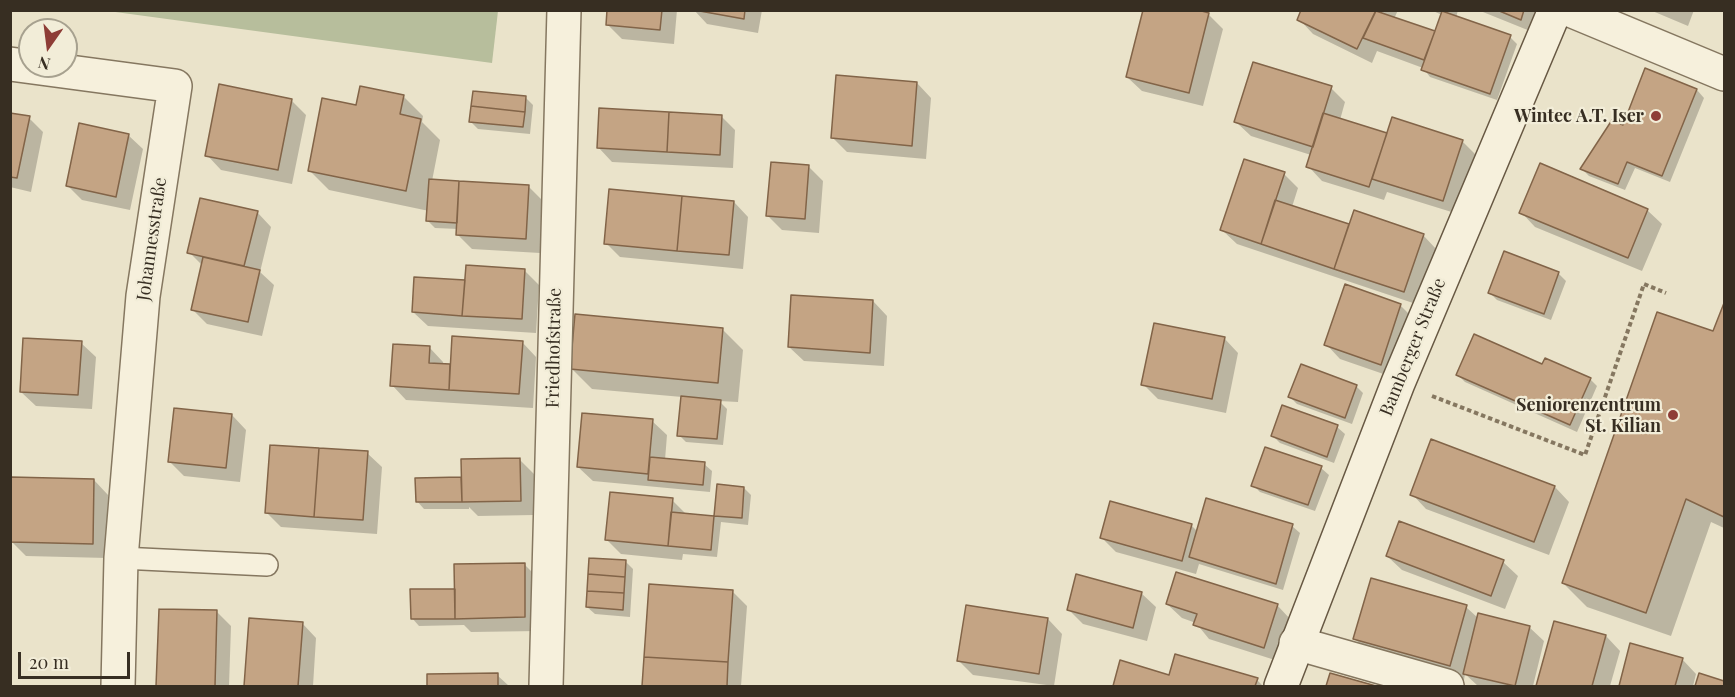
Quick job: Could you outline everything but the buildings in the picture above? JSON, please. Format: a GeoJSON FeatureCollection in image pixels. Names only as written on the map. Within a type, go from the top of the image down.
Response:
{"type":"FeatureCollection","features":[{"type":"Feature","properties":{"kind":"street","name":"Friedhofstraße"},"geometry":{"type":"LineString","coordinates":[[546,687],[564,10]]}},
{"type":"Feature","properties":{"kind":"street","name":"Bamberger Straße"},"geometry":{"type":"LineString","coordinates":[[1281,687],[1296,643],[1398,383],[1555,10]]}},
{"type":"Feature","properties":{"kind":"street"},"geometry":{"type":"LineString","coordinates":[[1570,10],[1725,74]]}},
{"type":"Feature","properties":{"kind":"street","name":"Johannesstraße"},"geometry":{"type":"LineString","coordinates":[[10,64],[175,86],[143,296],[121,558],[118,687]]}},
{"type":"Feature","properties":{"kind":"street"},"geometry":{"type":"LineString","coordinates":[[1296,643],[1447,687]]}},
{"type":"Feature","properties":{"kind":"lane"},"geometry":{"type":"LineString","coordinates":[[121,558],[267,565]]}},
{"type":"Feature","properties":{"kind":"path"},"geometry":{"type":"LineString","coordinates":[[1398,383],[1585,455],[1644,284],[1666,293]]}},
{"type":"Feature","properties":{"kind":"green space"},"geometry":{"type":"Polygon","coordinates":[[[108,11],[498,11],[492,63],[108,11]]]}},
{"type":"Feature","properties":{"kind":"place","name":"Wintec A.T. Iser"},"geometry":{"type":"Point","coordinates":[1656,116]}},
{"type":"Feature","properties":{"kind":"place","name":"Seniorenzentrum St. Kilian"},"geometry":{"type":"Point","coordinates":[1673,415]}}]}
